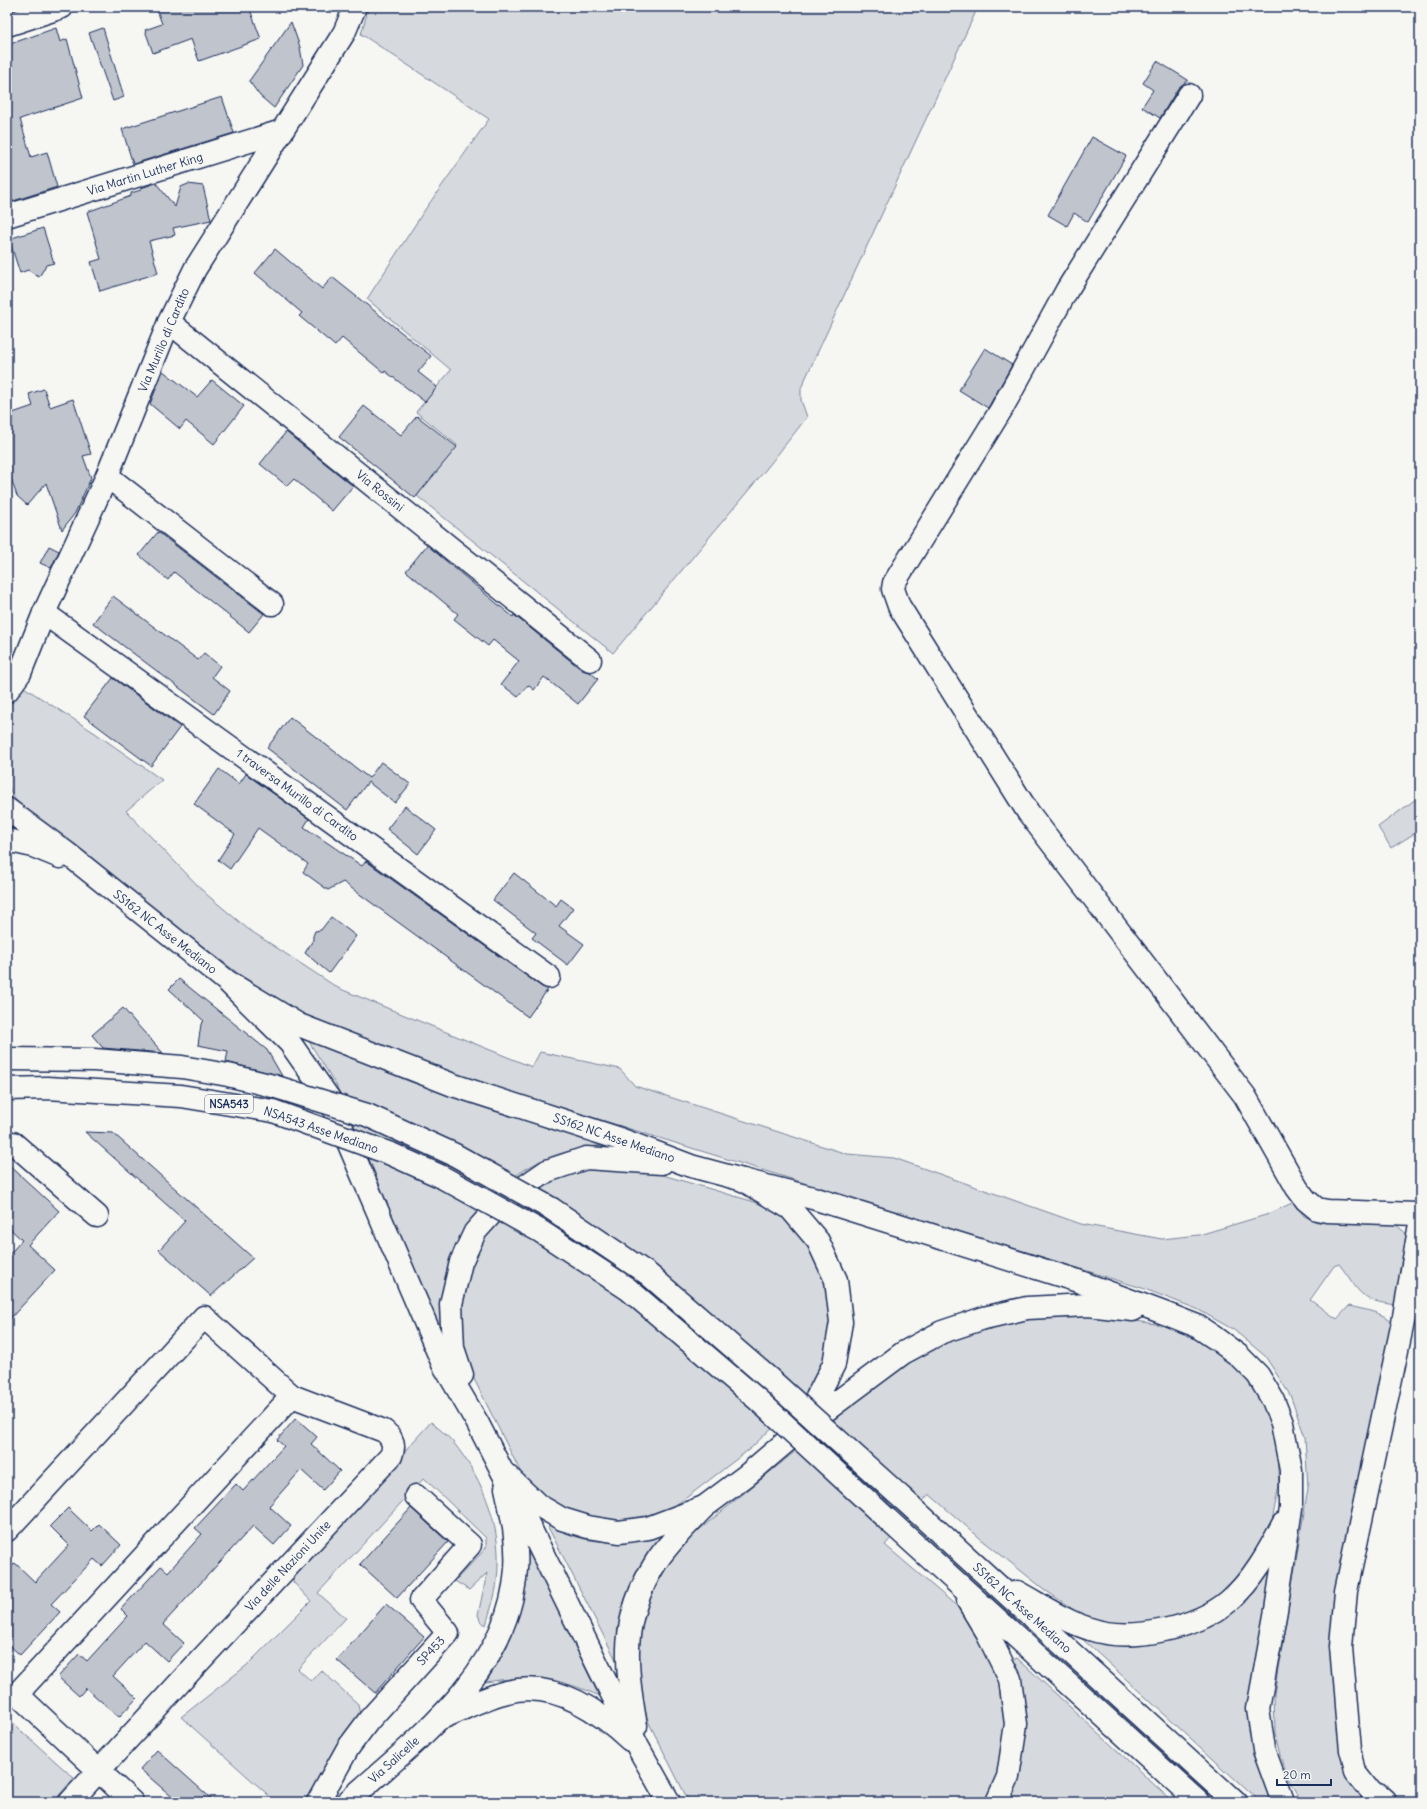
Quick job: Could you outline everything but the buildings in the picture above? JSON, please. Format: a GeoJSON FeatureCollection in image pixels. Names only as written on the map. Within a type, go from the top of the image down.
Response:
{"type":"FeatureCollection","features":[{"type":"Feature","properties":{"kind":"main road"},"geometry":{"type":"LineString","coordinates":[[7,25],[62,7]]}},
{"type":"Feature","properties":{"kind":"main road","name":"Via Murillo di Cardito"},"geometry":{"type":"LineString","coordinates":[[7,691],[20,673],[44,613],[107,476],[170,322],[195,269],[344,33],[355,7]]}},
{"type":"Feature","properties":{"kind":"main road"},"geometry":{"type":"LineString","coordinates":[[1189,95],[1067,290],[1001,410],[894,583],[893,589],[903,613],[1028,812],[1245,1096],[1267,1137],[1306,1200],[1317,1209],[1327,1211],[1417,1214],[1420,1223],[1403,1322],[1346,1591],[1340,1646],[1351,1758],[1355,1770],[1370,1789],[1385,1802]]}},
{"type":"Feature","properties":{"kind":"main road","name":"Via Martin Luther King"},"geometry":{"type":"LineString","coordinates":[[7,216],[282,131]]}},
{"type":"Feature","properties":{"kind":"main road","name":"Via Rossini"},"geometry":{"type":"LineString","coordinates":[[170,322],[590,660]]}},
{"type":"Feature","properties":{"kind":"main road"},"geometry":{"type":"LineString","coordinates":[[107,476],[272,604]]}},
{"type":"Feature","properties":{"kind":"main road","name":"1 traversa Murillo di Cardito"},"geometry":{"type":"LineString","coordinates":[[44,613],[549,977]]}},
{"type":"Feature","properties":{"kind":"main road","name":"SS162 NC Asse Mediano"},"geometry":{"type":"LineString","coordinates":[[7,809],[68,854],[228,982],[290,1043],[330,1100],[443,1364],[477,1422],[502,1472],[538,1505],[562,1519],[588,1527],[619,1532],[648,1528],[704,1506],[747,1475],[800,1429],[834,1364],[841,1322],[836,1280],[818,1241],[790,1208],[743,1180],[691,1166],[617,1138],[453,1085],[306,1028],[228,982]]}},
{"type":"Feature","properties":{"kind":"main road"},"geometry":{"type":"LineString","coordinates":[[7,812],[10,823],[7,836]]}},
{"type":"Feature","properties":{"kind":"main road","name":"SS162 NC Asse Mediano"},"geometry":{"type":"LineString","coordinates":[[7,840],[33,846],[57,855],[102,882]]}},
{"type":"Feature","properties":{"kind":"main road","name":"SS162 NC Asse Mediano"},"geometry":{"type":"LineString","coordinates":[[7,1059],[94,1060],[182,1067],[228,1075],[273,1086],[367,1115],[455,1155],[552,1209],[648,1274],[772,1381],[1234,1802]]}},
{"type":"Feature","properties":{"kind":"main road","name":"NSA543 Asse Mediano"},"geometry":{"type":"LineString","coordinates":[[7,1089],[47,1088],[181,1096],[273,1111],[391,1154],[440,1176]]}},
{"type":"Feature","properties":{"kind":"main road"},"geometry":{"type":"LineString","coordinates":[[7,1143],[13,1143],[97,1216]]}},
{"type":"Feature","properties":{"kind":"main road"},"geometry":{"type":"LineString","coordinates":[[477,1422],[453,1348],[451,1304],[461,1262],[475,1232],[502,1202],[547,1171],[586,1158],[691,1166]]}},
{"type":"Feature","properties":{"kind":"main road","name":"SS162 NC Asse Mediano"},"geometry":{"type":"LineString","coordinates":[[440,1176],[540,1231],[628,1289],[758,1400],[1198,1802]]}},
{"type":"Feature","properties":{"kind":"main road"},"geometry":{"type":"LineString","coordinates":[[743,1180],[813,1198],[1067,1277],[1164,1313],[1197,1326],[1238,1355],[1258,1375],[1273,1400],[1282,1424],[1291,1470],[1291,1508],[1276,1610],[1258,1709],[1264,1750],[1283,1802]]}},
{"type":"Feature","properties":{"kind":"main road"},"geometry":{"type":"LineString","coordinates":[[800,1429],[903,1353],[942,1332],[984,1318],[1027,1308],[1088,1305],[1164,1313]]}},
{"type":"Feature","properties":{"kind":"main road","name":"Via delle Nazioni Unite"},"geometry":{"type":"LineString","coordinates":[[7,1530],[204,1317],[292,1396],[384,1431],[392,1439],[393,1450],[391,1456],[70,1802]]}},
{"type":"Feature","properties":{"kind":"main road"},"geometry":{"type":"LineString","coordinates":[[132,1802],[99,1770],[12,1699],[292,1396]]}},
{"type":"Feature","properties":{"kind":"main road"},"geometry":{"type":"LineString","coordinates":[[441,1718],[476,1674],[492,1647],[508,1612],[517,1568],[515,1537],[502,1472]]}},
{"type":"Feature","properties":{"kind":"main road"},"geometry":{"type":"LineString","coordinates":[[502,1472],[639,1749],[669,1802]]}},
{"type":"Feature","properties":{"kind":"main road","name":"SP453"},"geometry":{"type":"LineString","coordinates":[[318,1802],[348,1748],[369,1720],[448,1633],[421,1600],[470,1545],[416,1496]]}},
{"type":"Feature","properties":{"kind":"main road"},"geometry":{"type":"LineString","coordinates":[[639,1749],[630,1690],[627,1641],[631,1618],[640,1593],[656,1561],[704,1506]]}},
{"type":"Feature","properties":{"kind":"main road"},"geometry":{"type":"LineString","coordinates":[[987,1576],[1066,1620],[1091,1630],[1116,1635],[1144,1634],[1170,1629],[1208,1613],[1229,1601],[1246,1583],[1266,1555],[1291,1508]]}},
{"type":"Feature","properties":{"kind":"main road"},"geometry":{"type":"LineString","coordinates":[[957,1583],[987,1633],[1010,1679],[1016,1724],[1008,1777],[997,1802]]}},
{"type":"Feature","properties":{"kind":"main road"},"geometry":{"type":"LineString","coordinates":[[441,1718],[507,1692],[534,1689],[564,1696],[585,1704],[612,1723],[639,1749]]}},
{"type":"Feature","properties":{"kind":"main road","name":"Via Salicelle"},"geometry":{"type":"LineString","coordinates":[[347,1802],[441,1718]]}},
{"type":"Feature","properties":{"kind":"shaded area"},"geometry":{"type":"Polygon","coordinates":[[[369,7],[978,7],[801,388],[801,400],[807,417],[767,468],[613,653],[417,496],[457,445],[416,412],[451,370],[367,299],[424,211],[489,119],[361,34],[369,7]]]}},
{"type":"Feature","properties":{"kind":"shaded area"},"geometry":{"type":"Polygon","coordinates":[[[22,686],[95,733],[162,780],[126,811],[206,894],[248,929],[338,988],[532,1067],[540,1052],[620,1069],[635,1086],[847,1154],[894,1158],[1081,1224],[1162,1239],[1199,1235],[1269,1214],[1294,1202],[1304,1216],[1317,1222],[1395,1224],[1408,1235],[1398,1305],[1375,1301],[1361,1294],[1339,1264],[1334,1266],[1310,1300],[1337,1319],[1349,1306],[1379,1314],[1395,1323],[1396,1330],[1334,1601],[1338,1719],[1369,1802],[1302,1802],[1287,1776],[1275,1734],[1274,1694],[1308,1488],[1305,1437],[1290,1395],[1265,1356],[1234,1330],[1197,1309],[1142,1288],[421,1064],[305,1018],[260,990],[32,817],[15,799],[7,784],[7,709],[22,686]]]}},
{"type":"Feature","properties":{"kind":"shaded area"},"geometry":{"type":"Polygon","coordinates":[[[1420,796],[1420,830],[1391,848],[1378,827],[1420,796]]]}},
{"type":"Feature","properties":{"kind":"shaded area"},"geometry":{"type":"Polygon","coordinates":[[[306,1037],[411,1082],[609,1142],[608,1145],[587,1147],[567,1152],[548,1158],[531,1166],[515,1176],[485,1203],[472,1220],[445,1334],[440,1337],[373,1168],[336,1085],[306,1037]]]}},
{"type":"Feature","properties":{"kind":"shaded area"},"geometry":{"type":"Polygon","coordinates":[[[632,1166],[765,1205],[794,1225],[806,1237],[833,1301],[828,1353],[812,1384],[786,1414],[751,1448],[682,1501],[655,1515],[625,1523],[586,1519],[558,1507],[524,1479],[474,1379],[463,1351],[461,1306],[475,1253],[492,1227],[521,1201],[550,1180],[592,1168],[632,1166]]]}},
{"type":"Feature","properties":{"kind":"shaded area"},"geometry":{"type":"Polygon","coordinates":[[[1052,1314],[1094,1314],[1167,1326],[1205,1343],[1238,1369],[1251,1386],[1271,1423],[1276,1443],[1279,1485],[1271,1526],[1238,1580],[1206,1606],[1167,1623],[1106,1624],[1077,1612],[1045,1590],[981,1539],[929,1494],[885,1545],[960,1609],[972,1624],[1001,1678],[1006,1717],[1004,1758],[988,1802],[689,1802],[649,1723],[637,1686],[637,1627],[661,1570],[688,1539],[896,1369],[951,1339],[1004,1322],[1052,1314]]]}},
{"type":"Feature","properties":{"kind":"shaded area"},"geometry":{"type":"Polygon","coordinates":[[[431,1422],[453,1442],[474,1473],[483,1490],[494,1524],[498,1561],[497,1580],[486,1625],[481,1622],[478,1615],[487,1573],[469,1590],[455,1581],[486,1548],[486,1538],[424,1478],[318,1593],[346,1618],[298,1669],[311,1681],[321,1670],[358,1704],[360,1715],[307,1802],[276,1802],[181,1717],[246,1666],[311,1601],[293,1582],[295,1572],[431,1422]]]}},
{"type":"Feature","properties":{"kind":"shaded area"},"geometry":{"type":"Polygon","coordinates":[[[551,1524],[576,1537],[604,1542],[619,1542],[661,1535],[662,1537],[616,1660],[548,1527],[551,1524]]]}},
{"type":"Feature","properties":{"kind":"shaded area"},"geometry":{"type":"Polygon","coordinates":[[[528,1555],[531,1555],[599,1696],[572,1685],[544,1680],[516,1679],[486,1682],[504,1652],[516,1622],[521,1606],[527,1573],[528,1555]]]}},
{"type":"Feature","properties":{"kind":"shaded area"},"geometry":{"type":"Polygon","coordinates":[[[1274,1564],[1260,1643],[1277,1802],[1260,1802],[1080,1637],[1120,1643],[1144,1644],[1164,1642],[1184,1637],[1202,1630],[1234,1609],[1249,1596],[1274,1564]]]}},
{"type":"Feature","properties":{"kind":"shaded area"},"geometry":{"type":"Polygon","coordinates":[[[1017,1658],[1173,1802],[1007,1802],[1013,1660],[1017,1658]]]}},
{"type":"Feature","properties":{"kind":"shaded area"},"geometry":{"type":"Polygon","coordinates":[[[10,1721],[74,1778],[53,1802],[7,1802],[7,1724],[10,1721]]]}}]}
